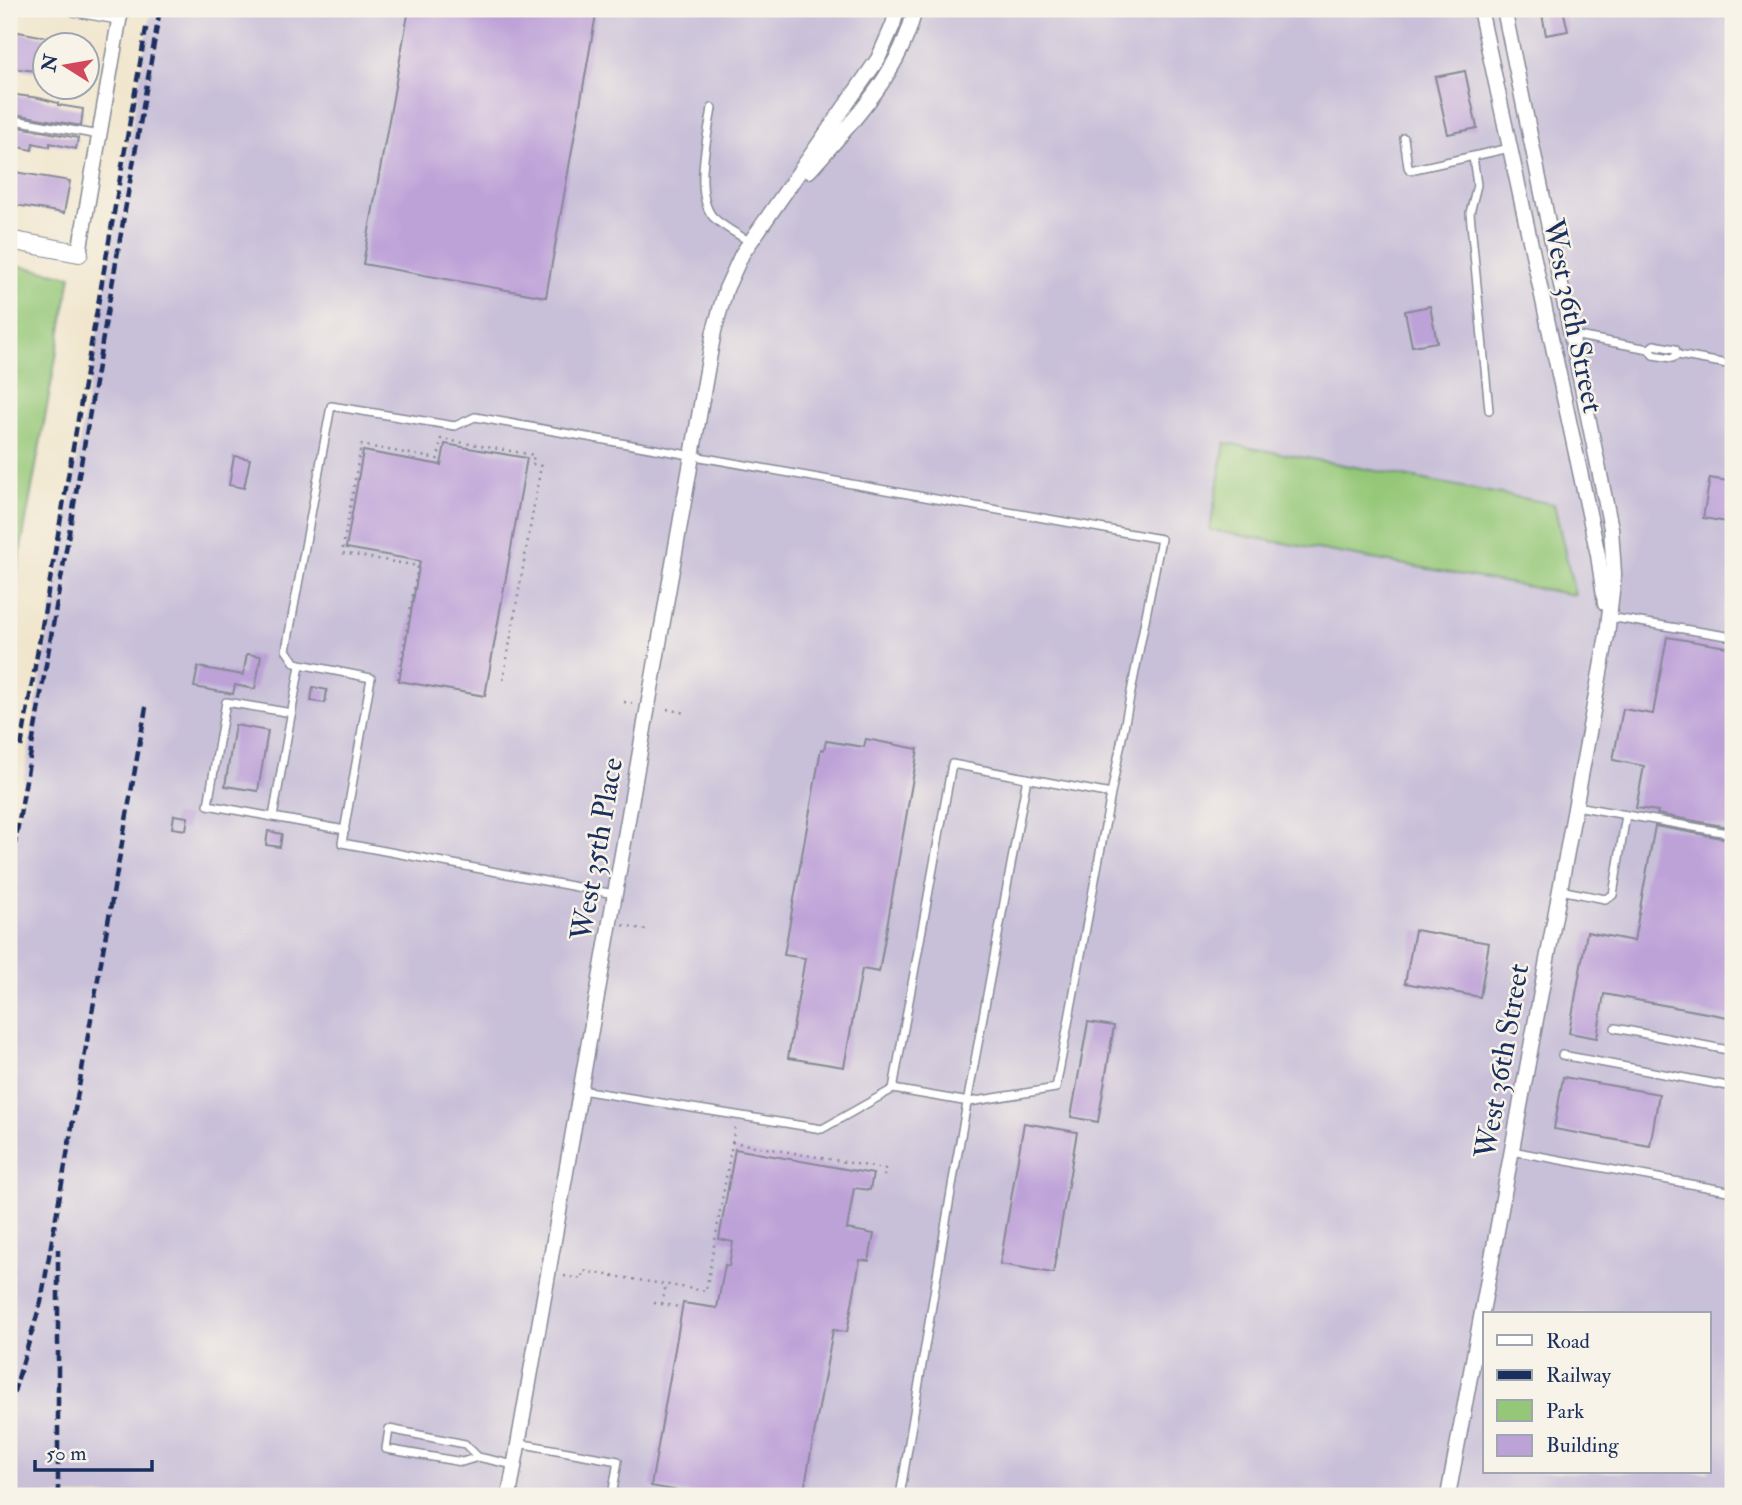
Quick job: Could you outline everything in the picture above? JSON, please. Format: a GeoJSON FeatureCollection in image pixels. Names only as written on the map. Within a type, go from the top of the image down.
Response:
{"type":"FeatureCollection","features":[{"type":"Feature","properties":{"kind":"street"},"geometry":{"type":"LineString","coordinates":[[9,240],[79,253],[121,13],[75,9]]}},
{"type":"Feature","properties":{"kind":"street","name":"West 35th Place"},"geometry":{"type":"LineString","coordinates":[[509,1496],[714,331],[726,289],[750,242],[878,59],[897,9]]}},
{"type":"Feature","properties":{"kind":"street","name":"West 35th Place"},"geometry":{"type":"LineString","coordinates":[[763,221],[845,131],[881,85],[901,53],[915,9]]}},
{"type":"Feature","properties":{"kind":"street","name":"West 36th Street"},"geometry":{"type":"LineString","coordinates":[[1480,9],[1598,555],[1605,594],[1607,635]]}},
{"type":"Feature","properties":{"kind":"street","name":"West 36th Street"},"geometry":{"type":"LineString","coordinates":[[1448,1496],[1607,635],[1614,574],[1611,528],[1504,9]]}},
{"type":"Feature","properties":{"kind":"lane"},"geometry":{"type":"LineString","coordinates":[[712,108],[703,163],[705,203],[713,216],[750,242]]}},
{"type":"Feature","properties":{"kind":"lane"},"geometry":{"type":"LineString","coordinates":[[9,119],[99,135]]}},
{"type":"Feature","properties":{"kind":"lane"},"geometry":{"type":"LineString","coordinates":[[1405,138],[1410,170],[1510,148]]}},
{"type":"Feature","properties":{"kind":"lane"},"geometry":{"type":"LineString","coordinates":[[1474,157],[1477,185],[1469,212],[1489,410]]}},
{"type":"Feature","properties":{"kind":"lane"},"geometry":{"type":"LineString","coordinates":[[1572,335],[1649,349],[1653,355],[1672,358],[1678,355],[1733,365]]}},
{"type":"Feature","properties":{"kind":"lane"},"geometry":{"type":"LineString","coordinates":[[581,1090],[822,1129],[893,1088],[969,1102],[1056,1088],[1161,539],[475,417],[455,426],[331,406],[286,650],[295,663],[371,678],[342,844],[615,894]]}},
{"type":"Feature","properties":{"kind":"lane"},"geometry":{"type":"LineString","coordinates":[[1609,617],[1733,636]]}},
{"type":"Feature","properties":{"kind":"lane"},"geometry":{"type":"LineString","coordinates":[[273,817],[300,664]]}},
{"type":"Feature","properties":{"kind":"lane"},"geometry":{"type":"LineString","coordinates":[[292,713],[226,702],[208,805],[345,830]]}},
{"type":"Feature","properties":{"kind":"lane"},"geometry":{"type":"LineString","coordinates":[[893,1088],[952,764],[1111,794]]}},
{"type":"Feature","properties":{"kind":"lane"},"geometry":{"type":"LineString","coordinates":[[900,1496],[954,1174],[1027,778]]}},
{"type":"Feature","properties":{"kind":"lane"},"geometry":{"type":"LineString","coordinates":[[1576,806],[1733,834]]}},
{"type":"Feature","properties":{"kind":"lane"},"geometry":{"type":"LineString","coordinates":[[1560,890],[1605,899],[1613,895],[1626,815]]}},
{"type":"Feature","properties":{"kind":"lane"},"geometry":{"type":"LineString","coordinates":[[1615,1028],[1733,1051]]}},
{"type":"Feature","properties":{"kind":"lane"},"geometry":{"type":"LineString","coordinates":[[1562,1055],[1733,1087]]}},
{"type":"Feature","properties":{"kind":"lane"},"geometry":{"type":"LineString","coordinates":[[1512,1151],[1733,1192]]}},
{"type":"Feature","properties":{"kind":"lane"},"geometry":{"type":"LineString","coordinates":[[478,1457],[465,1444],[389,1429],[386,1449],[462,1462],[478,1457],[514,1465]]}},
{"type":"Feature","properties":{"kind":"lane"},"geometry":{"type":"LineString","coordinates":[[518,1443],[618,1461],[612,1496]]}},
{"type":"Feature","properties":{"kind":"path"},"geometry":{"type":"LineString","coordinates":[[397,679],[418,566],[342,553],[361,445],[438,459],[441,439],[534,455],[532,464],[541,466],[503,681]]}},
{"type":"Feature","properties":{"kind":"path"},"geometry":{"type":"LineString","coordinates":[[624,702],[632,703]]}},
{"type":"Feature","properties":{"kind":"path"},"geometry":{"type":"LineString","coordinates":[[667,709],[685,712]]}},
{"type":"Feature","properties":{"kind":"path"},"geometry":{"type":"LineString","coordinates":[[624,925],[647,930]]}},
{"type":"Feature","properties":{"kind":"path"},"geometry":{"type":"LineString","coordinates":[[562,1275],[582,1279],[583,1271],[706,1291],[735,1127]]}},
{"type":"Feature","properties":{"kind":"path"},"geometry":{"type":"LineString","coordinates":[[732,1142],[885,1169],[884,1176]]}},
{"type":"Feature","properties":{"kind":"path"},"geometry":{"type":"LineString","coordinates":[[662,1304],[666,1284]]}},
{"type":"Feature","properties":{"kind":"path"},"geometry":{"type":"LineString","coordinates":[[654,1303],[680,1307]]}},
{"type":"Feature","properties":{"kind":"shaded area"},"geometry":{"type":"Polygon","coordinates":[[[151,9],[1733,9],[1733,1496],[9,1496],[9,868],[151,9]]]}},
{"type":"Feature","properties":{"kind":"green space"},"geometry":{"type":"Polygon","coordinates":[[[9,264],[71,276],[9,613],[9,264]]]}},
{"type":"Feature","properties":{"kind":"green space"},"geometry":{"type":"Polygon","coordinates":[[[1225,443],[1554,504],[1575,595],[1210,530],[1225,443]]]}},
{"type":"Feature","properties":{"kind":"building"},"geometry":{"type":"Polygon","coordinates":[[[409,9],[597,9],[546,297],[363,264],[409,9]]]}},
{"type":"Feature","properties":{"kind":"building"},"geometry":{"type":"Polygon","coordinates":[[[1541,9],[1563,9],[1568,31],[1546,35],[1541,9]]]}},
{"type":"Feature","properties":{"kind":"building"},"geometry":{"type":"Polygon","coordinates":[[[13,31],[32,34],[32,70],[9,68],[9,36],[12,36],[13,31]]]}},
{"type":"Feature","properties":{"kind":"building"},"geometry":{"type":"Polygon","coordinates":[[[1465,71],[1477,128],[1448,134],[1435,77],[1465,71]]]}},
{"type":"Feature","properties":{"kind":"building"},"geometry":{"type":"Polygon","coordinates":[[[9,94],[32,97],[32,102],[54,102],[83,109],[81,126],[9,113],[9,94]]]}},
{"type":"Feature","properties":{"kind":"building"},"geometry":{"type":"Polygon","coordinates":[[[9,125],[78,138],[76,149],[50,143],[50,147],[33,143],[32,150],[14,146],[15,144],[9,143],[9,125]]]}},
{"type":"Feature","properties":{"kind":"building"},"geometry":{"type":"Polygon","coordinates":[[[9,171],[70,181],[64,213],[9,204],[9,171]]]}},
{"type":"Feature","properties":{"kind":"building"},"geometry":{"type":"Polygon","coordinates":[[[1430,306],[1437,342],[1412,346],[1405,311],[1430,306]]]}},
{"type":"Feature","properties":{"kind":"building"},"geometry":{"type":"Polygon","coordinates":[[[445,444],[527,458],[485,696],[399,681],[420,561],[346,548],[363,451],[441,465],[445,444]]]}},
{"type":"Feature","properties":{"kind":"building"},"geometry":{"type":"Polygon","coordinates":[[[234,456],[250,459],[244,488],[229,485],[234,456]]]}},
{"type":"Feature","properties":{"kind":"building"},"geometry":{"type":"Polygon","coordinates":[[[1710,478],[1733,482],[1733,523],[1703,518],[1710,478]]]}},
{"type":"Feature","properties":{"kind":"building"},"geometry":{"type":"Polygon","coordinates":[[[1667,637],[1733,648],[1733,828],[1636,808],[1644,766],[1613,760],[1623,709],[1653,714],[1667,637]]]}},
{"type":"Feature","properties":{"kind":"building"},"geometry":{"type":"Polygon","coordinates":[[[247,654],[261,656],[255,689],[235,685],[233,694],[194,687],[198,667],[243,675],[247,654]]]}},
{"type":"Feature","properties":{"kind":"building"},"geometry":{"type":"Polygon","coordinates":[[[313,687],[327,690],[325,703],[311,701],[313,687]]]}},
{"type":"Feature","properties":{"kind":"building"},"geometry":{"type":"Polygon","coordinates":[[[235,725],[268,731],[258,791],[225,786],[235,725]]]}},
{"type":"Feature","properties":{"kind":"building"},"geometry":{"type":"Polygon","coordinates":[[[866,739],[918,749],[879,972],[862,969],[844,1067],[788,1058],[805,958],[784,955],[821,749],[824,750],[826,741],[864,747],[866,739]]]}},
{"type":"Feature","properties":{"kind":"building"},"geometry":{"type":"Polygon","coordinates":[[[174,815],[188,817],[186,830],[172,828],[174,815]]]}},
{"type":"Feature","properties":{"kind":"building"},"geometry":{"type":"Polygon","coordinates":[[[1655,826],[1733,840],[1733,1018],[1604,994],[1597,1038],[1569,1033],[1587,932],[1634,941],[1655,826]]]}},
{"type":"Feature","properties":{"kind":"building"},"geometry":{"type":"Polygon","coordinates":[[[268,831],[282,834],[280,847],[266,845],[268,831]]]}},
{"type":"Feature","properties":{"kind":"building"},"geometry":{"type":"Polygon","coordinates":[[[1415,930],[1489,943],[1480,997],[1405,983],[1415,930]]]}},
{"type":"Feature","properties":{"kind":"building"},"geometry":{"type":"Polygon","coordinates":[[[1088,1022],[1114,1026],[1098,1122],[1071,1117],[1088,1022]]]}},
{"type":"Feature","properties":{"kind":"building"},"geometry":{"type":"Polygon","coordinates":[[[1563,1077],[1659,1094],[1650,1146],[1554,1129],[1563,1077]]]}},
{"type":"Feature","properties":{"kind":"building"},"geometry":{"type":"Polygon","coordinates":[[[1024,1123],[1077,1132],[1053,1273],[1000,1264],[1024,1123]]]}},
{"type":"Feature","properties":{"kind":"building"},"geometry":{"type":"Polygon","coordinates":[[[735,1149],[873,1174],[870,1190],[854,1188],[847,1229],[874,1234],[869,1261],[860,1260],[847,1332],[833,1330],[803,1496],[707,1496],[651,1486],[683,1303],[717,1308],[725,1265],[729,1266],[733,1242],[719,1239],[735,1149]]]}},
{"type":"Feature","properties":{"kind":"railway"},"geometry":{"type":"LineString","coordinates":[[9,878],[160,9]]}},
{"type":"Feature","properties":{"kind":"railway"},"geometry":{"type":"LineString","coordinates":[[21,747],[147,23]]}},
{"type":"Feature","properties":{"kind":"railway"},"geometry":{"type":"LineString","coordinates":[[9,1408],[41,1302],[146,707]]}},
{"type":"Feature","properties":{"kind":"railway"},"geometry":{"type":"LineString","coordinates":[[58,1249],[58,1496]]}}]}
